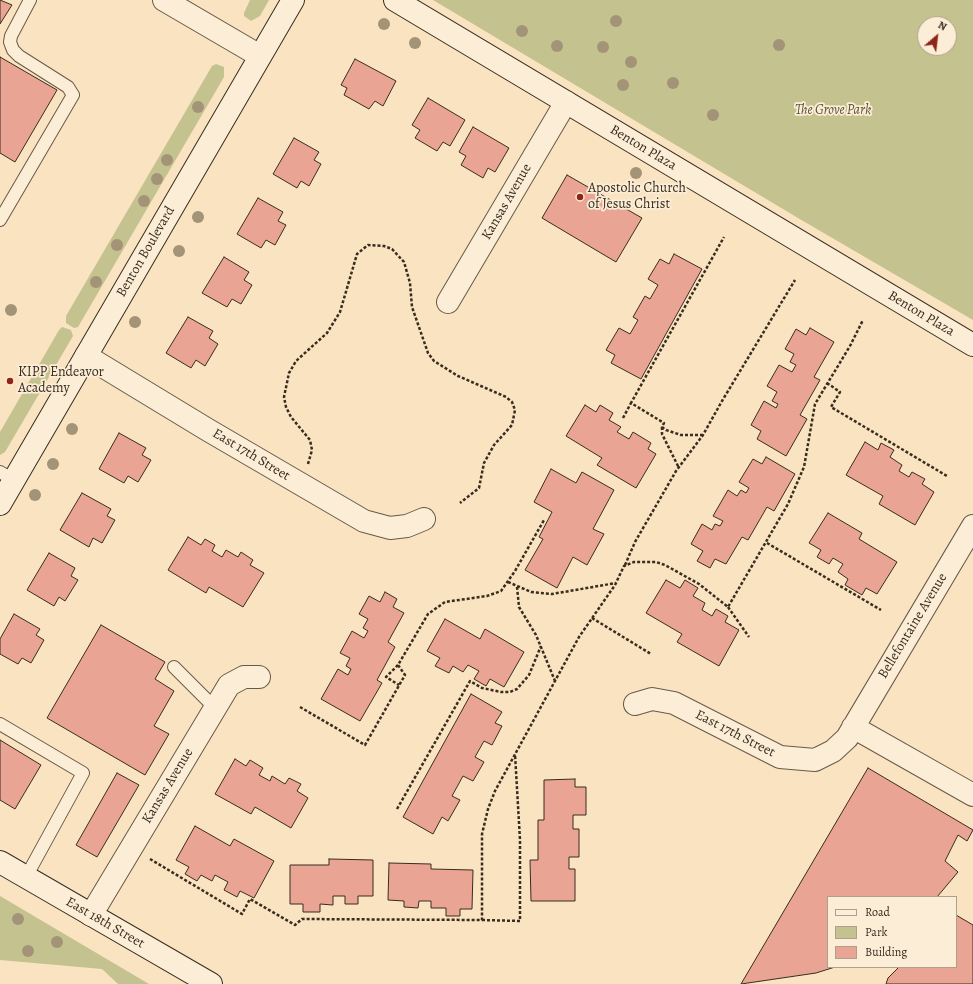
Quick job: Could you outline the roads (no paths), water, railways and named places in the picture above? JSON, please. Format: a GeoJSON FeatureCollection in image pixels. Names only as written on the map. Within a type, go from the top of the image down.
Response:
{"type":"FeatureCollection","features":[{"type":"Feature","properties":{"kind":"street","name":"Benton Boulevard"},"geometry":{"type":"LineString","coordinates":[[0,504],[7,476],[86,356],[292,0]]}},
{"type":"Feature","properties":{"kind":"street","name":"Benton Plaza"},"geometry":{"type":"LineString","coordinates":[[395,0],[973,345]]}},
{"type":"Feature","properties":{"kind":"street"},"geometry":{"type":"LineString","coordinates":[[173,3],[260,56]]}},
{"type":"Feature","properties":{"kind":"street","name":"Kansas Avenue"},"geometry":{"type":"LineString","coordinates":[[448,302],[566,102]]}},
{"type":"Feature","properties":{"kind":"street","name":"East 17th Street"},"geometry":{"type":"LineString","coordinates":[[86,356],[364,521],[390,528],[407,526],[424,519]]}},
{"type":"Feature","properties":{"kind":"street","name":"Bellefontaine Avenue"},"geometry":{"type":"LineString","coordinates":[[853,727],[973,526]]}},
{"type":"Feature","properties":{"kind":"street","name":"Kansas Avenue"},"geometry":{"type":"LineString","coordinates":[[91,915],[228,685],[244,677],[259,678]]}},
{"type":"Feature","properties":{"kind":"street","name":"East 17th Street"},"geometry":{"type":"LineString","coordinates":[[635,704],[652,699],[674,702],[780,757],[815,760],[833,751],[847,738],[853,727]]}},
{"type":"Feature","properties":{"kind":"street"},"geometry":{"type":"LineString","coordinates":[[853,727],[973,795]]}},
{"type":"Feature","properties":{"kind":"street","name":"East 18th Street"},"geometry":{"type":"LineString","coordinates":[[0,862],[210,984]]}},
{"type":"Feature","properties":{"kind":"lane"},"geometry":{"type":"LineString","coordinates":[[0,220],[72,95],[68,87],[19,56],[13,50],[10,42],[11,36],[30,0]]}},
{"type":"Feature","properties":{"kind":"lane"},"geometry":{"type":"LineString","coordinates":[[174,667],[215,708]]}},
{"type":"Feature","properties":{"kind":"lane"},"geometry":{"type":"LineString","coordinates":[[0,724],[83,773],[26,877]]}},
{"type":"Feature","properties":{"kind":"place","name":"Apostolic Church of Jesus Christ"},"geometry":{"type":"Point","coordinates":[580,197]}},
{"type":"Feature","properties":{"kind":"place","name":"KIPP Endeavor Academy"},"geometry":{"type":"Point","coordinates":[10,381]}},
{"type":"Feature","properties":{"kind":"park label","name":"The Grove Park"},"geometry":{"type":"Point","coordinates":[833,111]}}]}
